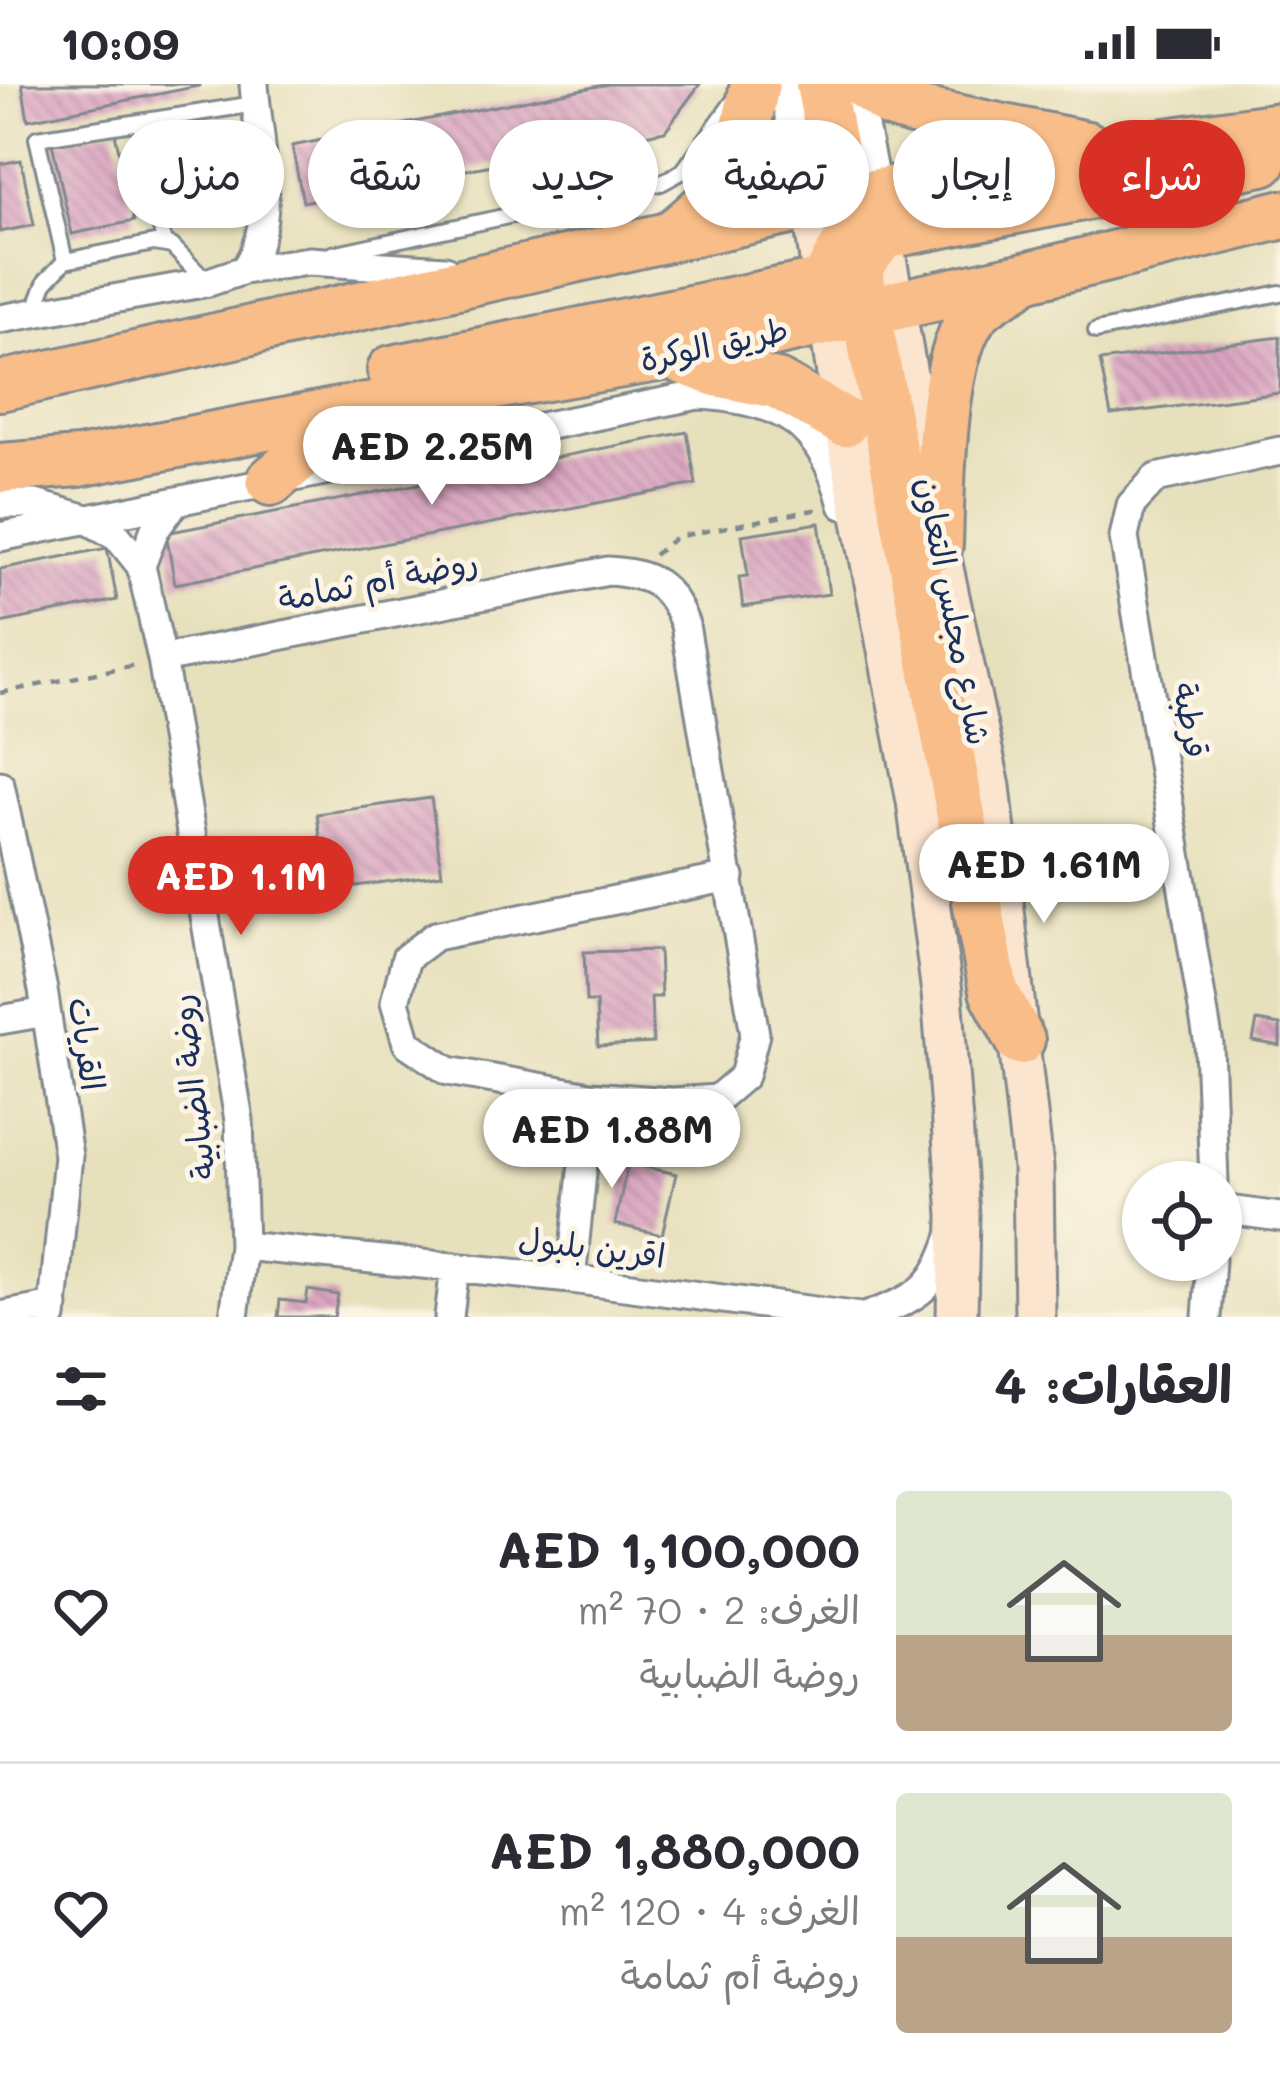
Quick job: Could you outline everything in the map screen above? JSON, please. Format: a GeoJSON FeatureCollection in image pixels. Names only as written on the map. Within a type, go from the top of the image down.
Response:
{"type":"FeatureCollection","features":[{"type":"Feature","properties":{"kind":"highway"},"geometry":{"type":"LineString","coordinates":[[668,238],[710,205],[729,180],[755,84]]}},
{"type":"Feature","properties":{"kind":"highway"},"geometry":{"type":"LineString","coordinates":[[820,84],[994,991],[1020,1040]]}},
{"type":"Feature","properties":{"kind":"highway"},"geometry":{"type":"LineString","coordinates":[[864,84],[890,103],[912,110],[1079,145]]}},
{"type":"Feature","properties":{"kind":"highway","name":"طريق الوكرة"},"geometry":{"type":"LineString","coordinates":[[1245,132],[1280,127]]}},
{"type":"Feature","properties":{"kind":"highway"},"geometry":{"type":"LineString","coordinates":[[0,454],[1280,158]]}},
{"type":"Feature","properties":{"kind":"highway","name":"طريق الوكرة"},"geometry":{"type":"LineString","coordinates":[[0,468],[79,462],[669,355],[854,254],[1079,163]]}},
{"type":"Feature","properties":{"kind":"highway","name":"طريق الوكرة"},"geometry":{"type":"LineString","coordinates":[[0,386],[668,238],[854,254],[1025,277],[1280,214]]}},
{"type":"Feature","properties":{"kind":"highway"},"geometry":{"type":"LineString","coordinates":[[938,544],[941,446],[958,348],[976,312],[1025,277]]}},
{"type":"Feature","properties":{"kind":"highway"},"geometry":{"type":"LineString","coordinates":[[669,355],[716,372],[777,384],[844,422]]}},
{"type":"Feature","properties":{"kind":"highway"},"geometry":{"type":"LineString","coordinates":[[272,482],[356,409]]}},
{"type":"Feature","properties":{"kind":"main road"},"geometry":{"type":"LineString","coordinates":[[854,254],[844,422],[917,801],[941,993],[959,1215],[957,1317]]}},
{"type":"Feature","properties":{"kind":"main road","name":"شارع مجلس التعاون"},"geometry":{"type":"LineString","coordinates":[[854,254],[938,544],[990,787],[1033,1167],[1036,1316]]}},
{"type":"Feature","properties":{"kind":"street"},"geometry":{"type":"LineString","coordinates":[[787,84],[854,254]]}},
{"type":"Feature","properties":{"kind":"street"},"geometry":{"type":"LineString","coordinates":[[851,84],[854,254]]}},
{"type":"Feature","properties":{"kind":"street"},"geometry":{"type":"LineString","coordinates":[[244,270],[259,246],[263,228]]}},
{"type":"Feature","properties":{"kind":"street"},"geometry":{"type":"LineString","coordinates":[[274,228],[291,250],[309,261]]}},
{"type":"Feature","properties":{"kind":"street","name":"طريق الوكرة"},"geometry":{"type":"LineString","coordinates":[[0,319],[309,261],[420,271],[532,266]]}},
{"type":"Feature","properties":{"kind":"street","name":"طريق الوكرة"},"geometry":{"type":"LineString","coordinates":[[0,537],[698,395],[745,398],[783,413],[814,438],[836,476],[856,556],[876,575]]}},
{"type":"Feature","properties":{"kind":"street","name":"قرطبة"},"geometry":{"type":"LineString","coordinates":[[1213,1161],[1209,1045],[1124,537],[1131,505],[1156,478],[1280,451]]}},
{"type":"Feature","properties":{"kind":"street"},"geometry":{"type":"LineString","coordinates":[[84,518],[116,536],[141,566],[154,531],[176,501]]}},
{"type":"Feature","properties":{"kind":"street","name":"طريق الوكرة"},"geometry":{"type":"LineString","coordinates":[[0,504],[34,504],[84,518]]}},
{"type":"Feature","properties":{"kind":"street","name":"روضة الضبابية"},"geometry":{"type":"LineString","coordinates":[[141,566],[162,659],[239,1120],[243,1246],[234,1317]]}},
{"type":"Feature","properties":{"kind":"street","name":"روضة أم ثمامة"},"geometry":{"type":"LineString","coordinates":[[162,659],[608,571],[638,573]]}},
{"type":"Feature","properties":{"kind":"street"},"geometry":{"type":"LineString","coordinates":[[638,573],[661,585],[677,604],[685,625],[730,877],[755,1034],[744,1076],[717,1099],[672,1102],[590,1096],[448,1071],[407,1043],[395,1002],[406,958],[435,936],[730,877]]}},
{"type":"Feature","properties":{"kind":"street","name":"القريات"},"geometry":{"type":"LineString","coordinates":[[0,785],[46,1012],[68,1156],[53,1311]]}},
{"type":"Feature","properties":{"kind":"street"},"geometry":{"type":"LineString","coordinates":[[0,1020],[46,1012]]}},
{"type":"Feature","properties":{"kind":"street"},"geometry":{"type":"LineString","coordinates":[[571,1279],[590,1096]]}},
{"type":"Feature","properties":{"kind":"street"},"geometry":{"type":"LineString","coordinates":[[1242,1212],[1280,1217]]}},
{"type":"Feature","properties":{"kind":"street","name":"اقرين بلبول"},"geometry":{"type":"LineString","coordinates":[[243,1246],[571,1279],[862,1317],[903,1303],[932,1284],[959,1215]]}},
{"type":"Feature","properties":{"kind":"street"},"geometry":{"type":"LineString","coordinates":[[449,1317],[455,1267]]}},
{"type":"Feature","properties":{"kind":"street"},"geometry":{"type":"LineString","coordinates":[[1207,1317],[1210,1281]]}},
{"type":"Feature","properties":{"kind":"street"},"geometry":{"type":"LineString","coordinates":[[0,1316],[53,1311]]}},
{"type":"Feature","properties":{"kind":"lane"},"geometry":{"type":"LineString","coordinates":[[309,261],[661,183],[682,171],[746,84]]}},
{"type":"Feature","properties":{"kind":"lane"},"geometry":{"type":"LineString","coordinates":[[148,120],[255,94]]}},
{"type":"Feature","properties":{"kind":"lane"},"geometry":{"type":"LineString","coordinates":[[65,261],[37,138],[117,126]]}},
{"type":"Feature","properties":{"kind":"lane"},"geometry":{"type":"LineString","coordinates":[[161,228],[164,243],[209,282]]}},
{"type":"Feature","properties":{"kind":"lane"},"geometry":{"type":"LineString","coordinates":[[31,315],[46,280],[65,261],[164,243]]}},
{"type":"Feature","properties":{"kind":"lane"},"geometry":{"type":"LineString","coordinates":[[1096,331],[1280,292]]}},
{"type":"Feature","properties":{"kind":"path"},"geometry":{"type":"LineString","coordinates":[[638,573],[676,537],[843,504]]}},
{"type":"Feature","properties":{"kind":"path"},"geometry":{"type":"LineString","coordinates":[[0,693],[162,659]]}},
{"type":"Feature","properties":{"kind":"building"},"geometry":{"type":"Polygon","coordinates":[[[22,84],[199,84],[199,86],[28,120],[22,84]]]}},
{"type":"Feature","properties":{"kind":"building"},"geometry":{"type":"Polygon","coordinates":[[[609,84],[700,84],[665,131],[658,132],[658,120],[489,120],[489,166],[465,170],[465,120],[425,120],[609,84]]]}},
{"type":"Feature","properties":{"kind":"building"},"geometry":{"type":"Polygon","coordinates":[[[114,129],[117,225],[72,234],[52,143],[114,129]]]}},
{"type":"Feature","properties":{"kind":"building"},"geometry":{"type":"Polygon","coordinates":[[[308,143],[308,201],[303,202],[292,146],[308,143]]]}},
{"type":"Feature","properties":{"kind":"building"},"geometry":{"type":"Polygon","coordinates":[[[21,160],[34,225],[0,232],[0,164],[21,160]]]}},
{"type":"Feature","properties":{"kind":"building"},"geometry":{"type":"Polygon","coordinates":[[[1280,337],[1280,393],[1111,415],[1100,361],[1280,337]]]}},
{"type":"Feature","properties":{"kind":"building"},"geometry":{"type":"Polygon","coordinates":[[[687,432],[696,484],[175,584],[166,533],[687,432]]]}},
{"type":"Feature","properties":{"kind":"building"},"geometry":{"type":"Polygon","coordinates":[[[819,523],[829,594],[743,607],[739,577],[748,576],[742,535],[819,523]]]}},
{"type":"Feature","properties":{"kind":"building"},"geometry":{"type":"Polygon","coordinates":[[[107,548],[117,600],[0,623],[0,569],[107,548]]]}},
{"type":"Feature","properties":{"kind":"building"},"geometry":{"type":"Polygon","coordinates":[[[431,798],[442,874],[327,890],[317,814],[431,798]]]}},
{"type":"Feature","properties":{"kind":"building"},"geometry":{"type":"Polygon","coordinates":[[[659,950],[661,997],[651,997],[653,1043],[598,1046],[596,1002],[586,1002],[584,952],[659,950]]]}},
{"type":"Feature","properties":{"kind":"building"},"geometry":{"type":"Polygon","coordinates":[[[1257,1021],[1280,1025],[1280,1046],[1253,1041],[1257,1021]]]}},
{"type":"Feature","properties":{"kind":"building"},"geometry":{"type":"Polygon","coordinates":[[[628,1163],[676,1174],[662,1235],[615,1224],[628,1163]]]}},
{"type":"Feature","properties":{"kind":"building"},"geometry":{"type":"Polygon","coordinates":[[[308,1290],[338,1295],[334,1317],[278,1317],[280,1300],[306,1303],[308,1290]]]}}]}
